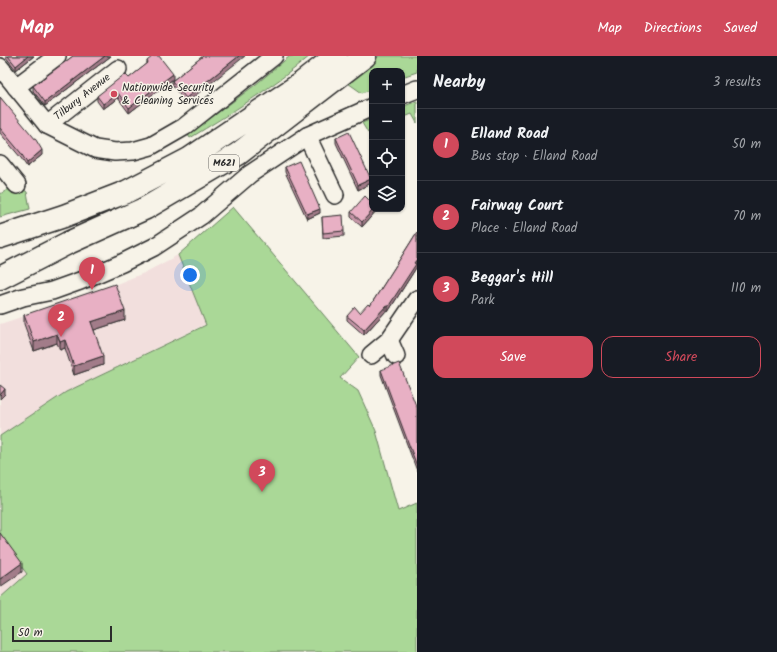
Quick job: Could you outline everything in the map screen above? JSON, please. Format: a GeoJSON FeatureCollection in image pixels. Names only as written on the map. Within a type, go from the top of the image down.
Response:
{"type":"FeatureCollection","features":[{"type":"Feature","properties":{"kind":"highway","name":"M621"},"geometry":{"type":"LineString","coordinates":[[0,237],[64,216],[126,192],[189,160],[303,82],[336,56]]}},
{"type":"Feature","properties":{"kind":"highway","name":"M621"},"geometry":{"type":"LineString","coordinates":[[0,264],[68,243],[146,208],[238,154],[365,56]]}},
{"type":"Feature","properties":{"kind":"highway"},"geometry":{"type":"LineString","coordinates":[[0,230],[64,216]]}},
{"type":"Feature","properties":{"kind":"highway"},"geometry":{"type":"LineString","coordinates":[[0,278],[68,243]]}},
{"type":"Feature","properties":{"kind":"street"},"geometry":{"type":"LineString","coordinates":[[16,87],[57,56]]}},
{"type":"Feature","properties":{"kind":"street"},"geometry":{"type":"LineString","coordinates":[[0,67],[47,125],[95,149],[115,152],[133,151],[151,146],[184,128],[274,56]]}},
{"type":"Feature","properties":{"kind":"street","name":"Tilbury Avenue"},"geometry":{"type":"LineString","coordinates":[[47,125],[118,69]]}},
{"type":"Feature","properties":{"kind":"street"},"geometry":{"type":"LineString","coordinates":[[405,94],[417,89]]}},
{"type":"Feature","properties":{"kind":"street"},"geometry":{"type":"LineString","coordinates":[[0,305],[23,297],[52,291],[80,281],[154,247],[201,216],[250,174],[307,136],[369,108]]}},
{"type":"Feature","properties":{"kind":"street"},"geometry":{"type":"LineString","coordinates":[[307,136],[335,195]]}},
{"type":"Feature","properties":{"kind":"street"},"geometry":{"type":"LineString","coordinates":[[0,164],[10,183]]}},
{"type":"Feature","properties":{"kind":"street"},"geometry":{"type":"LineString","coordinates":[[371,355],[389,340],[417,299]]}},
{"type":"Feature","properties":{"kind":"street"},"geometry":{"type":"LineString","coordinates":[[389,340],[396,356]]}},
{"type":"Feature","properties":{"kind":"shaded area"},"geometry":{"type":"Polygon","coordinates":[[[178,255],[206,324],[66,392],[0,436],[0,324],[89,295],[144,273],[178,255]]]}},
{"type":"Feature","properties":{"kind":"shaded area"},"geometry":{"type":"Polygon","coordinates":[[[0,538],[36,586],[0,612],[0,538]]]}},
{"type":"Feature","properties":{"kind":"green space"},"geometry":{"type":"Polygon","coordinates":[[[290,56],[310,56],[267,89],[190,138],[188,135],[255,85],[290,56]]]}},
{"type":"Feature","properties":{"kind":"green space"},"geometry":{"type":"Polygon","coordinates":[[[379,56],[417,56],[417,72],[405,76],[405,68],[369,68],[369,90],[362,93],[345,81],[379,56]]]}},
{"type":"Feature","properties":{"kind":"green space"},"geometry":{"type":"Polygon","coordinates":[[[417,101],[417,123],[412,114],[405,117],[405,106],[417,101]]]}},
{"type":"Feature","properties":{"kind":"green space"},"geometry":{"type":"Polygon","coordinates":[[[369,120],[369,132],[368,133],[362,123],[369,120]]]}},
{"type":"Feature","properties":{"kind":"green space"},"geometry":{"type":"Polygon","coordinates":[[[17,185],[27,192],[30,209],[0,217],[0,194],[17,185]]]}},
{"type":"Feature","properties":{"kind":"green space"},"geometry":{"type":"Polygon","coordinates":[[[233,207],[359,357],[340,378],[358,391],[376,431],[398,511],[417,503],[417,652],[0,652],[0,598],[27,574],[0,538],[0,436],[66,392],[206,325],[178,255],[233,207]]]}},
{"type":"Feature","properties":{"kind":"building"},"geometry":{"type":"Polygon","coordinates":[[[8,56],[28,56],[16,66],[8,56]]]}},
{"type":"Feature","properties":{"kind":"building"},"geometry":{"type":"Polygon","coordinates":[[[73,56],[105,56],[45,102],[33,86],[73,56]]]}},
{"type":"Feature","properties":{"kind":"building"},"geometry":{"type":"Polygon","coordinates":[[[153,56],[159,56],[173,74],[129,108],[118,93],[103,104],[97,96],[125,74],[129,78],[148,63],[147,61],[153,56]]]}},
{"type":"Feature","properties":{"kind":"building"},"geometry":{"type":"Polygon","coordinates":[[[203,56],[239,56],[186,98],[172,81],[203,56]]]}},
{"type":"Feature","properties":{"kind":"building"},"geometry":{"type":"Polygon","coordinates":[[[0,97],[36,140],[42,150],[27,163],[21,153],[0,128],[0,97]]]}},
{"type":"Feature","properties":{"kind":"building"},"geometry":{"type":"Polygon","coordinates":[[[349,132],[369,175],[369,180],[358,185],[336,138],[349,132]]]}},
{"type":"Feature","properties":{"kind":"building"},"geometry":{"type":"Polygon","coordinates":[[[299,161],[320,209],[307,214],[285,167],[299,161]]]}},
{"type":"Feature","properties":{"kind":"building"},"geometry":{"type":"Polygon","coordinates":[[[365,196],[369,200],[369,212],[371,212],[362,222],[351,212],[365,196]]]}},
{"type":"Feature","properties":{"kind":"building"},"geometry":{"type":"Polygon","coordinates":[[[343,215],[344,231],[323,233],[322,217],[343,215]]]}},
{"type":"Feature","properties":{"kind":"building"},"geometry":{"type":"Polygon","coordinates":[[[417,232],[417,259],[414,263],[416,264],[388,307],[386,306],[364,330],[347,316],[355,307],[360,313],[368,304],[370,306],[417,232]]]}},
{"type":"Feature","properties":{"kind":"building"},"geometry":{"type":"Polygon","coordinates":[[[115,284],[125,311],[91,322],[103,356],[74,366],[65,340],[60,342],[57,334],[34,342],[24,315],[115,284]]]}},
{"type":"Feature","properties":{"kind":"building"},"geometry":{"type":"Polygon","coordinates":[[[399,363],[417,408],[417,466],[381,370],[399,363]]]}},
{"type":"Feature","properties":{"kind":"building"},"geometry":{"type":"Polygon","coordinates":[[[0,385],[5,389],[0,395],[0,385]]]}},
{"type":"Feature","properties":{"kind":"building"},"geometry":{"type":"Polygon","coordinates":[[[0,533],[22,563],[0,579],[0,533]]]}},
{"type":"Feature","properties":{"kind":"place","name":"Nationwide Security & Cleaning Services"},"geometry":{"type":"Point","coordinates":[114,94]}},
{"type":"Feature","properties":{"kind":"place","name":"Elland Road"},"geometry":{"type":"Point","coordinates":[92,290]}},
{"type":"Feature","properties":{"kind":"place","name":"Fairway Court"},"geometry":{"type":"Point","coordinates":[61,337]}},
{"type":"Feature","properties":{"kind":"place","name":"Beggar's Hill"},"geometry":{"type":"Point","coordinates":[262,492]}}]}
